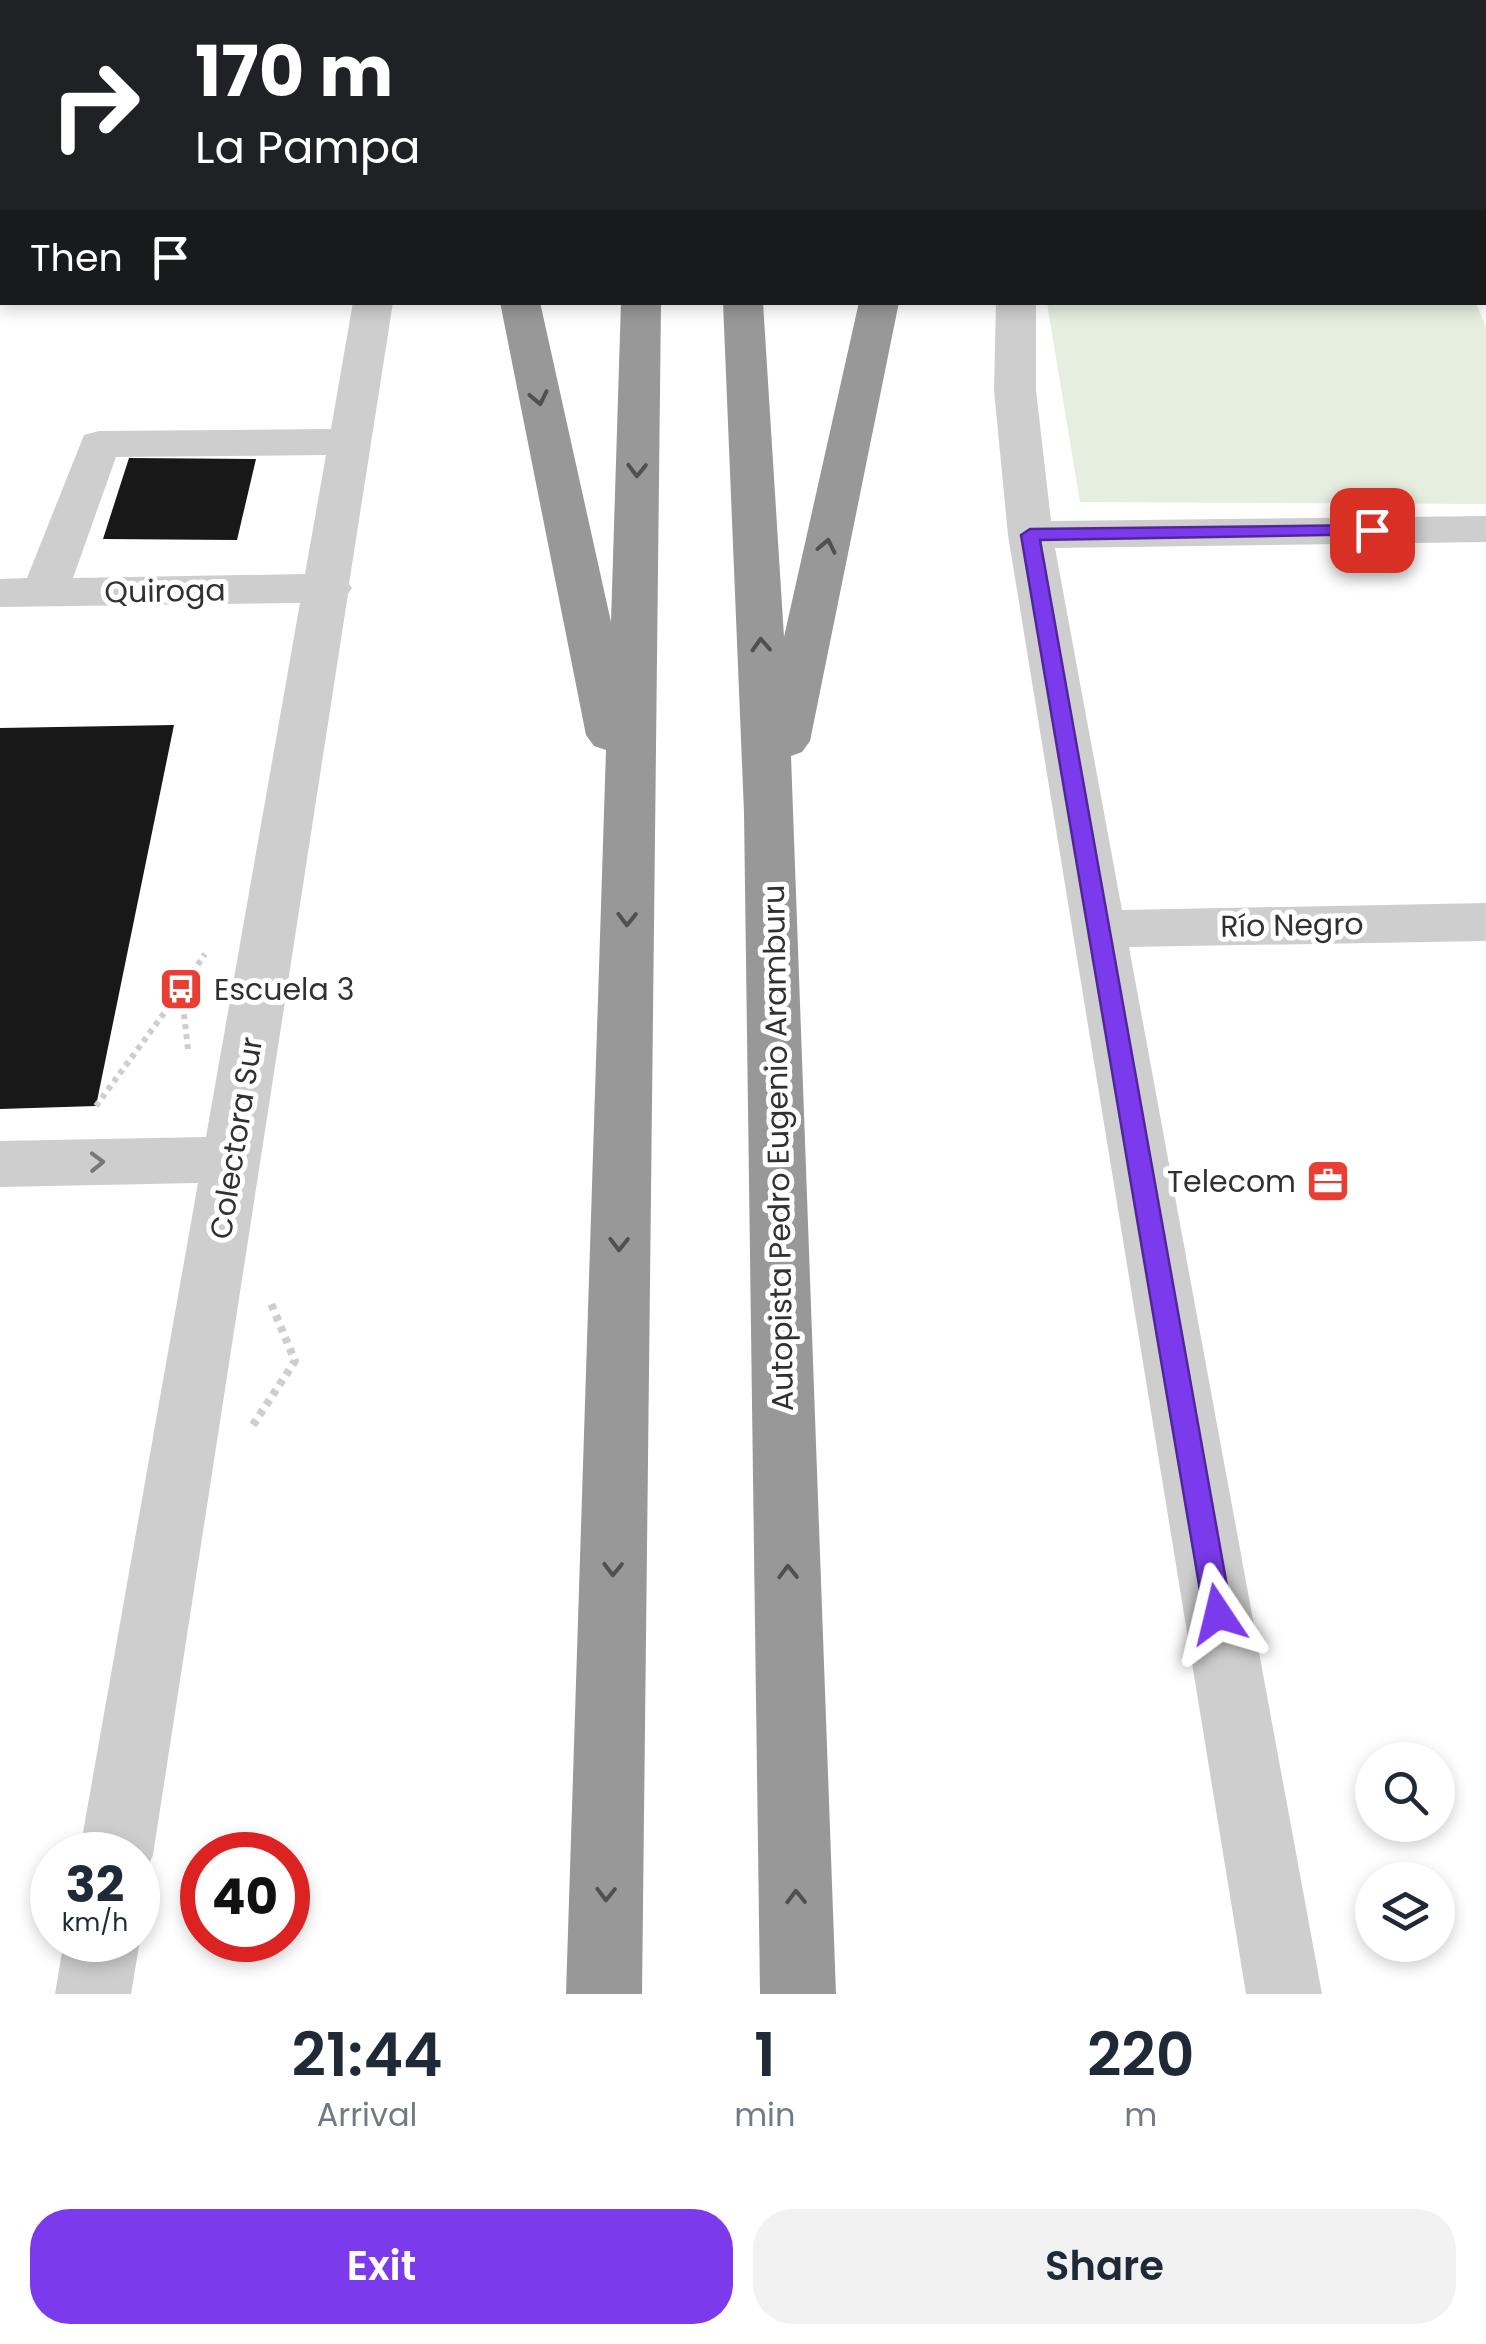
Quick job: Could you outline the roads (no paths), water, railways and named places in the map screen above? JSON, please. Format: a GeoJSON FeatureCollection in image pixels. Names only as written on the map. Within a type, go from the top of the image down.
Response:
{"type":"FeatureCollection","features":[{"type":"Feature","properties":{"kind":"highway"},"geometry":{"type":"LineString","coordinates":[[521,305],[630,822]]}},
{"type":"Feature","properties":{"kind":"highway"},"geometry":{"type":"LineString","coordinates":[[604,1994],[641,305]]}},
{"type":"Feature","properties":{"kind":"highway","name":"Autopista Pedro Eugenio Aramburu"},"geometry":{"type":"LineString","coordinates":[[742,305],[770,812],[798,1994]]}},
{"type":"Feature","properties":{"kind":"highway"},"geometry":{"type":"LineString","coordinates":[[770,812],[878,305]]}},
{"type":"Feature","properties":{"kind":"street","name":"Colectora Sur"},"geometry":{"type":"LineString","coordinates":[[120,1832],[374,305]]}},
{"type":"Feature","properties":{"kind":"street"},"geometry":{"type":"LineString","coordinates":[[1016,305],[1016,424],[1030,535],[1284,1994]]}},
{"type":"Feature","properties":{"kind":"street"},"geometry":{"type":"LineString","coordinates":[[22,592],[99,444],[352,442]]}},
{"type":"Feature","properties":{"kind":"street"},"geometry":{"type":"LineString","coordinates":[[1030,535],[1486,529]]}},
{"type":"Feature","properties":{"kind":"street","name":"Quiroga"},"geometry":{"type":"LineString","coordinates":[[22,592],[329,588]]}},
{"type":"Feature","properties":{"kind":"street","name":"Río Negro"},"geometry":{"type":"LineString","coordinates":[[1098,928],[1486,922]]}},
{"type":"Feature","properties":{"kind":"street"},"geometry":{"type":"LineString","coordinates":[[0,1164],[233,1159]]}},
{"type":"Feature","properties":{"kind":"street"},"geometry":{"type":"LineString","coordinates":[[93,1994],[98,1962]]}},
{"type":"Feature","properties":{"kind":"place","name":"Escuela 3"},"geometry":{"type":"Point","coordinates":[181,989]}},
{"type":"Feature","properties":{"kind":"place","name":"Telecom"},"geometry":{"type":"Point","coordinates":[1328,1181]}}]}
